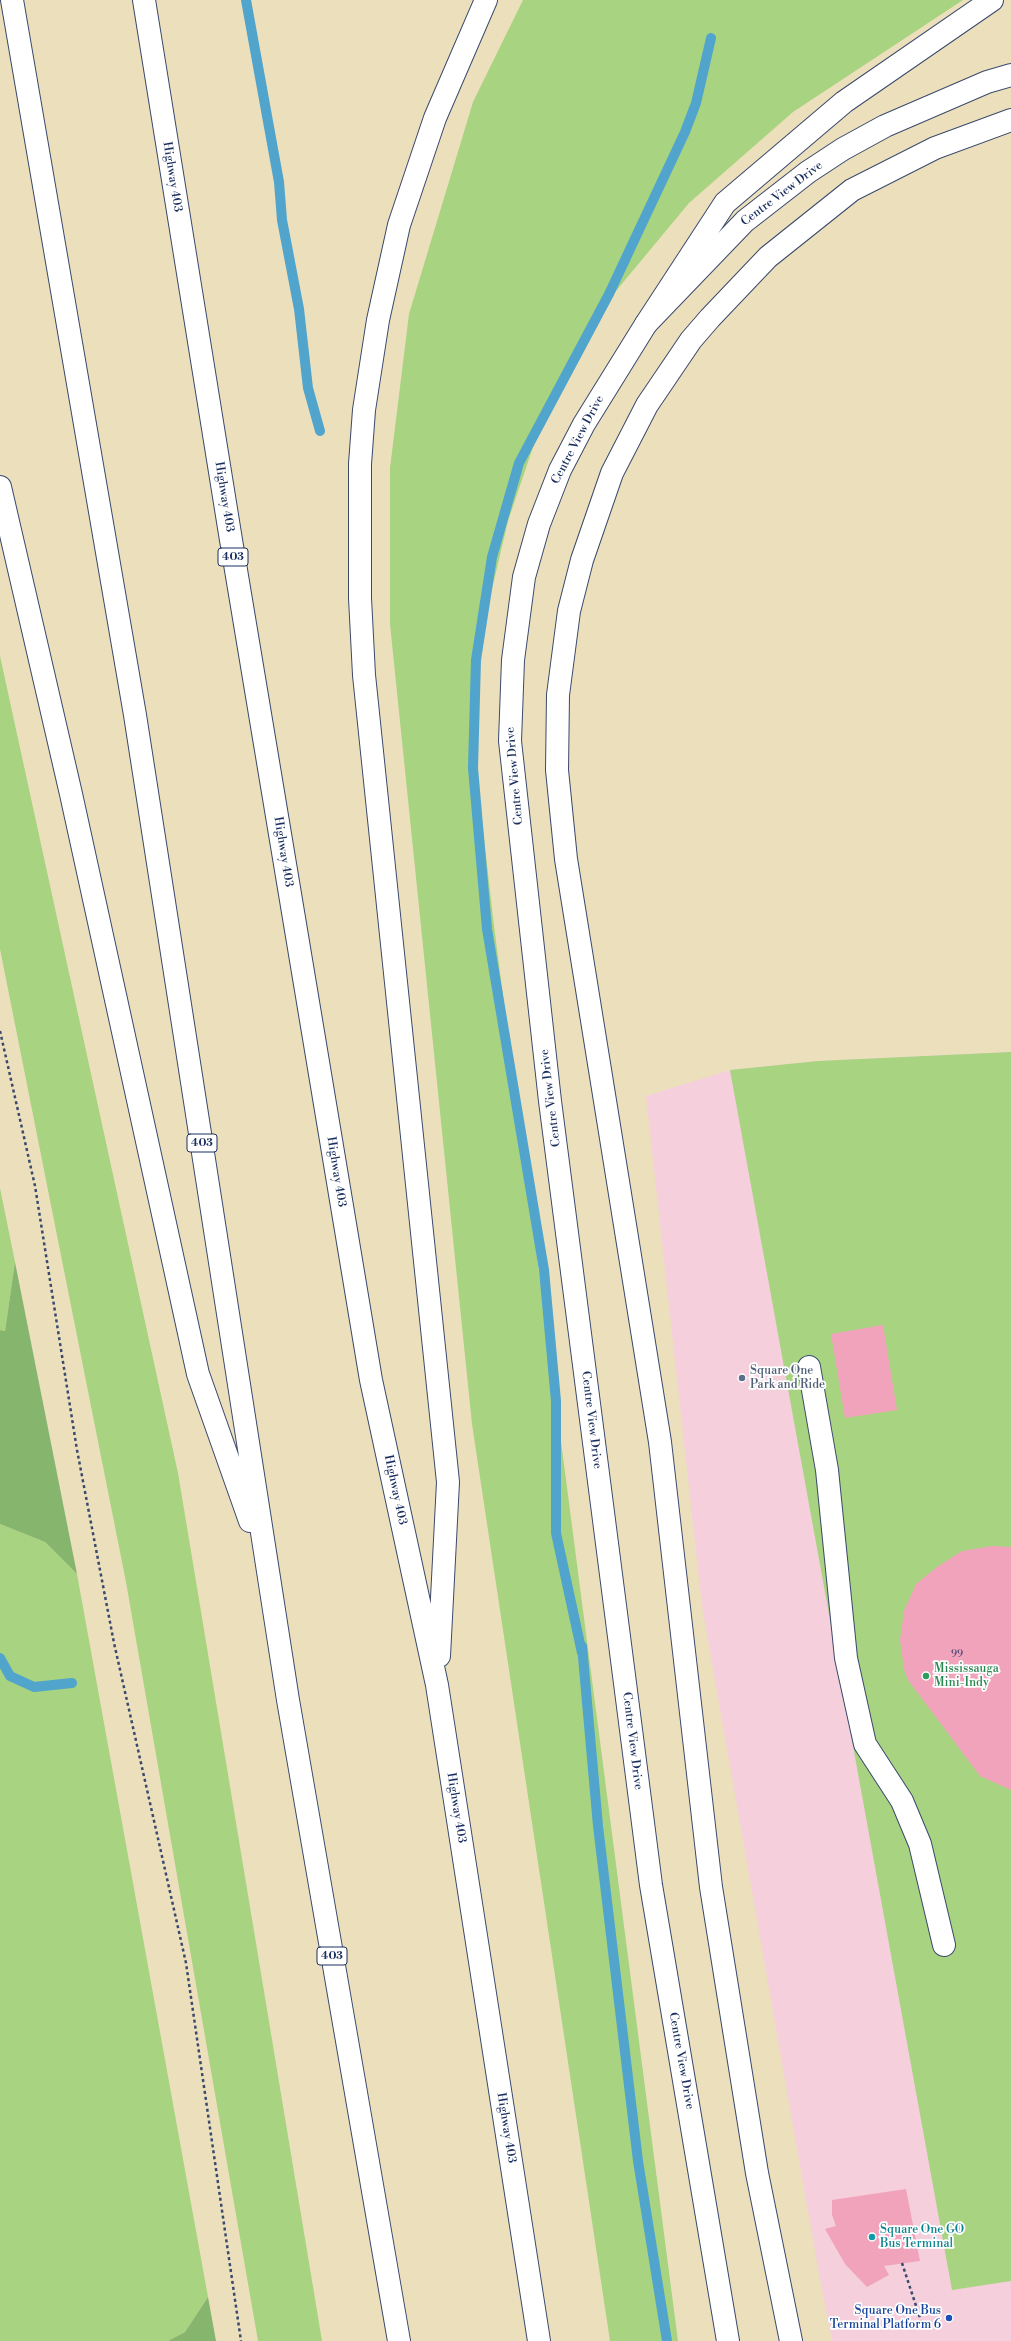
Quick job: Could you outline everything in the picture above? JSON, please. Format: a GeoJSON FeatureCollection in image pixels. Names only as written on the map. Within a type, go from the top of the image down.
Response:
{"type":"FeatureCollection","features":[{"type":"Feature","properties":{"kind":"main road","name":"403"},"geometry":{"type":"LineString","coordinates":[[12,0],[135,715],[288,1700],[399,2341]]}},
{"type":"Feature","properties":{"kind":"main road","name":"Highway 403"},"geometry":{"type":"LineString","coordinates":[[144,0],[230,540],[371,1380],[437,1685],[539,2341]]}},
{"type":"Feature","properties":{"kind":"main road"},"geometry":{"type":"LineString","coordinates":[[437,1685],[448,1482],[364,675],[360,598],[360,464],[364,410],[378,320],[399,225],[435,118],[486,0]]}},
{"type":"Feature","properties":{"kind":"main road"},"geometry":{"type":"LineString","coordinates":[[646,324],[725,203],[844,102],[992,0]]}},
{"type":"Feature","properties":{"kind":"main road","name":"Centre View Drive"},"geometry":{"type":"LineString","coordinates":[[728,2341],[651,1885],[550,1101],[510,741],[513,660],[524,577],[539,524],[560,470],[584,424],[646,324],[745,221],[808,172],[843,149],[885,126],[987,82],[1011,75]]}},
{"type":"Feature","properties":{"kind":"main road"},"geometry":{"type":"LineString","coordinates":[[791,2341],[757,2173],[711,1887],[660,1442],[566,858],[557,770],[558,695],[569,611],[582,560],[612,473],[647,405],[691,340],[768,257],[852,190],[935,148],[1011,120]]}},
{"type":"Feature","properties":{"kind":"main road"},"geometry":{"type":"LineString","coordinates":[[0,487],[71,794],[198,1374],[268,1571]]}},
{"type":"Feature","properties":{"kind":"main road"},"geometry":{"type":"LineString","coordinates":[[810,1367],[827,1470],[846,1658],[865,1744],[902,1801],[920,1844],[944,1945]]}},
{"type":"Feature","properties":{"kind":"path"},"geometry":{"type":"LineString","coordinates":[[0,1031],[35,1186],[77,1450],[114,1643],[186,1963],[241,2341]]}},
{"type":"Feature","properties":{"kind":"path"},"geometry":{"type":"LineString","coordinates":[[902,2263],[921,2321]]}},
{"type":"Feature","properties":{"kind":"shaded area"},"geometry":{"type":"Polygon","coordinates":[[[1011,1052],[1011,2341],[832,2341],[702,1606],[646,1096],[730,1070],[818,1061],[1011,1052]]]}},
{"type":"Feature","properties":{"kind":"green space"},"geometry":{"type":"Polygon","coordinates":[[[523,0],[963,0],[793,112],[689,203],[606,303],[549,400],[508,521],[480,640],[476,768],[494,926],[678,2341],[610,2341],[472,1424],[390,624],[390,468],[409,314],[473,102],[523,0]]]}},
{"type":"Feature","properties":{"kind":"green space"},"geometry":{"type":"Polygon","coordinates":[[[0,656],[178,1473],[322,2341],[258,2341],[126,1582],[0,949],[0,656]]]}},
{"type":"Feature","properties":{"kind":"green space","name":"Mississauga Mini-Indy"},"geometry":{"type":"Polygon","coordinates":[[[1011,1052],[1011,2281],[952,2290],[730,1070],[818,1061],[1011,1052]]]}},
{"type":"Feature","properties":{"kind":"green space"},"geometry":{"type":"Polygon","coordinates":[[[0,1188],[15,1262],[5,1331],[0,1330],[0,1188]]]}},
{"type":"Feature","properties":{"kind":"green space"},"geometry":{"type":"Polygon","coordinates":[[[15,1262],[77,1574],[45,1542],[0,1524],[0,1330],[5,1331],[15,1262]]]}},
{"type":"Feature","properties":{"kind":"green space"},"geometry":{"type":"Polygon","coordinates":[[[0,1524],[45,1542],[77,1574],[208,2297],[185,2332],[168,2341],[0,2341],[0,1524]]]}},
{"type":"Feature","properties":{"kind":"green space"},"geometry":{"type":"Polygon","coordinates":[[[208,2297],[216,2341],[168,2341],[185,2332],[208,2297]]]}},
{"type":"Feature","properties":{"kind":"building"},"geometry":{"type":"Polygon","coordinates":[[[883,1325],[897,1410],[845,1418],[831,1334],[883,1325]]]}},
{"type":"Feature","properties":{"kind":"building"},"geometry":{"type":"Polygon","coordinates":[[[992,1546],[1011,1547],[1011,1790],[980,1776],[908,1680],[904,1669],[900,1640],[904,1611],[916,1584],[937,1567],[962,1551],[992,1546]]]}},
{"type":"Feature","properties":{"kind":"building","name":"Square One GO Bus Terminal"},"geometry":{"type":"Polygon","coordinates":[[[906,2189],[920,2261],[884,2266],[889,2275],[867,2287],[845,2264],[825,2229],[836,2226],[832,2215],[832,2200],[906,2189]]]}},
{"type":"Feature","properties":{"kind":"waterway"},"geometry":{"type":"LineString","coordinates":[[246,0],[279,182],[282,220],[299,309],[308,388],[320,431]]}},
{"type":"Feature","properties":{"kind":"waterway"},"geometry":{"type":"LineString","coordinates":[[582,1653],[556,1533],[556,1401],[544,1270],[487,929],[473,768],[476,660],[492,557],[519,463],[609,294],[685,132],[696,103],[711,38]]}},
{"type":"Feature","properties":{"kind":"waterway"},"geometry":{"type":"LineString","coordinates":[[582,1646],[598,1826],[638,2161],[667,2341]]}},
{"type":"Feature","properties":{"kind":"waterway"},"geometry":{"type":"LineString","coordinates":[[0,1658],[10,1676],[34,1687],[72,1683]]}},
{"type":"Feature","properties":{"kind":"place","name":"Square One Park and Ride"},"geometry":{"type":"Point","coordinates":[742,1378]}},
{"type":"Feature","properties":{"kind":"place","name":"Mississauga Mini-Indy"},"geometry":{"type":"Point","coordinates":[926,1676]}},
{"type":"Feature","properties":{"kind":"place","name":"Square One GO Bus Terminal"},"geometry":{"type":"Point","coordinates":[872,2237]}},
{"type":"Feature","properties":{"kind":"place","name":"Square One Bus Terminal Platform 6"},"geometry":{"type":"Point","coordinates":[949,2318]}}]}
